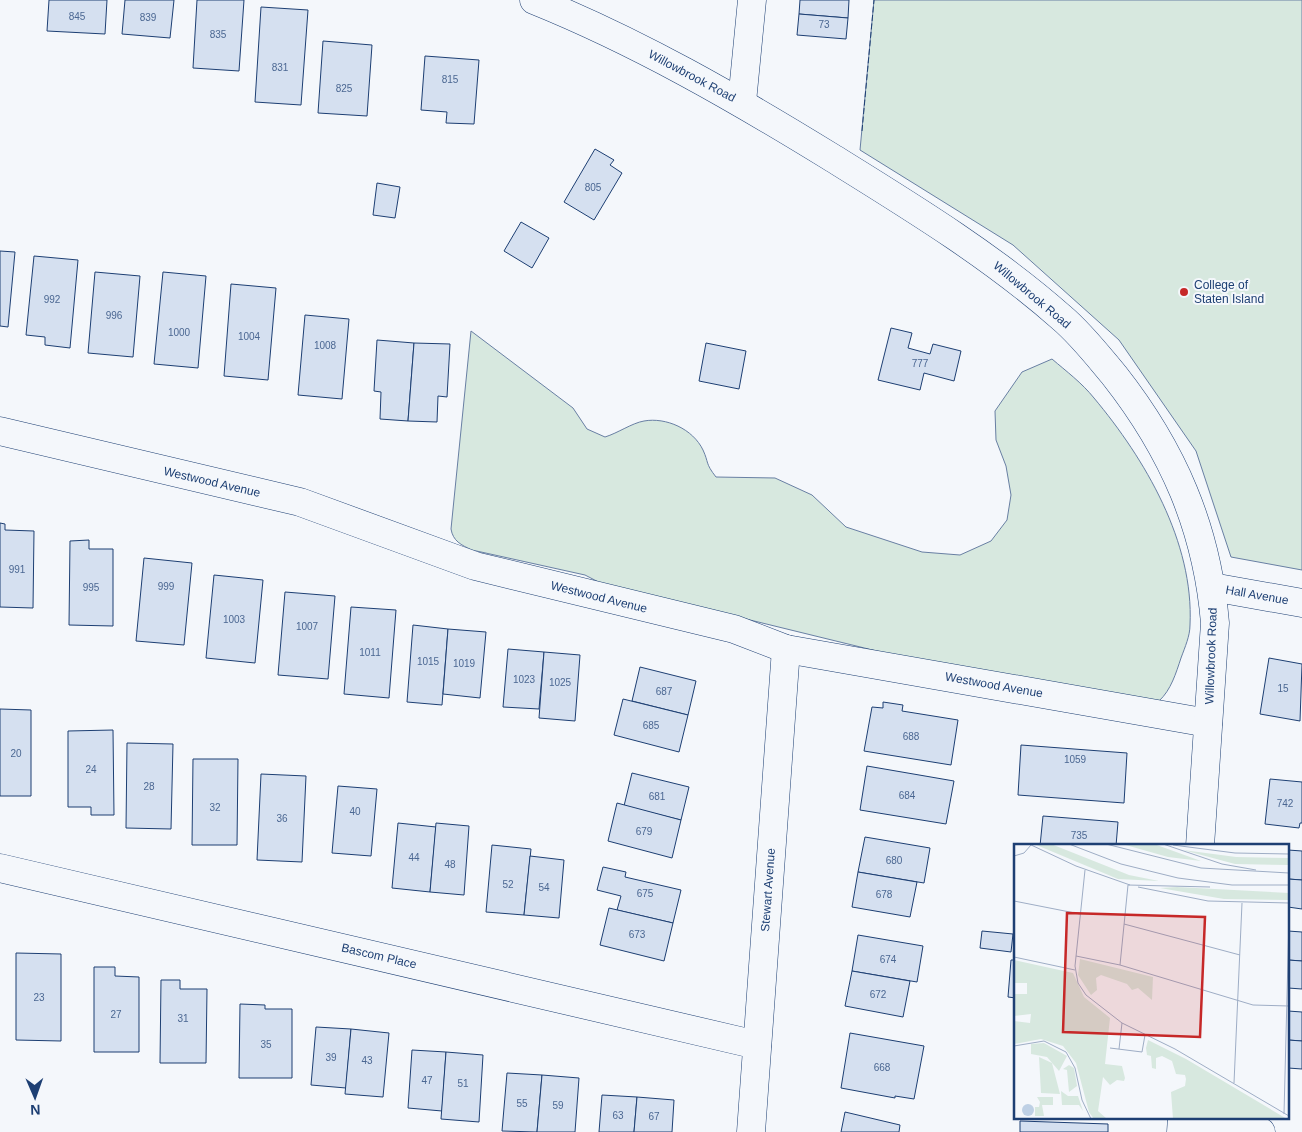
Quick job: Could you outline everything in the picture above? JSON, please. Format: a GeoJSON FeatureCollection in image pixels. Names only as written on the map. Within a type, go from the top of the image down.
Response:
{"type":"FeatureCollection","features":[{"type":"Feature","properties":{"kind":"street","name":"Willowbrook Road"},"geometry":{"type":"LineString","coordinates":[[534,0],[628,42],[742,102],[865,178],[996,264],[1063,319],[1101,359],[1142,410],[1173,466],[1192,510],[1212,587],[1215,623],[1200,844]]}},
{"type":"Feature","properties":{"kind":"street"},"geometry":{"type":"LineString","coordinates":[[742,102],[752,0]]}},
{"type":"Feature","properties":{"kind":"street","name":"Westwood Avenue"},"geometry":{"type":"LineString","coordinates":[[0,431],[300,502],[475,566],[734,629],[786,649],[1208,723]]}},
{"type":"Feature","properties":{"kind":"street","name":"Hall Avenue"},"geometry":{"type":"LineString","coordinates":[[1212,587],[1302,603]]}},
{"type":"Feature","properties":{"kind":"street","name":"Stewart Avenue"},"geometry":{"type":"LineString","coordinates":[[751,1132],[786,649]]}},
{"type":"Feature","properties":{"kind":"street","name":"Bascom Place"},"geometry":{"type":"LineString","coordinates":[[0,868],[757,1045]]}},
{"type":"Feature","properties":{"kind":"street"},"geometry":{"type":"LineString","coordinates":[[1193,1120],[1261,1132]]}},
{"type":"Feature","properties":{"kind":"shaded area","name":"College of Staten Island"},"geometry":{"type":"Polygon","coordinates":[[[874,0],[1302,0],[1302,570],[1231,557],[1196,451],[1119,340],[1013,245],[860,150],[874,0]]]}},
{"type":"Feature","properties":{"kind":"shaded area"},"geometry":{"type":"Polygon","coordinates":[[[471,331],[573,408],[587,429],[605,437],[644,421],[652,420],[670,423],[693,436],[703,450],[709,466],[716,477],[775,478],[812,495],[846,527],[922,552],[960,555],[991,541],[1007,520],[1011,495],[1006,466],[996,440],[995,411],[1022,372],[1052,359],[1074,377],[1113,422],[1148,475],[1163,503],[1175,533],[1184,563],[1189,594],[1190,625],[1187,642],[1170,687],[1159,701],[893,655],[701,608],[612,589],[585,575],[472,550],[464,546],[456,540],[451,529],[471,331]]]}},
{"type":"Feature","properties":{"kind":"building"},"geometry":{"type":"Polygon","coordinates":[[[49,0],[107,0],[105,34],[47,31],[49,0]]]}},
{"type":"Feature","properties":{"kind":"building"},"geometry":{"type":"Polygon","coordinates":[[[125,0],[174,0],[170,38],[122,34],[125,0]]]}},
{"type":"Feature","properties":{"kind":"building"},"geometry":{"type":"Polygon","coordinates":[[[197,0],[244,0],[239,71],[193,68],[197,0]]]}},
{"type":"Feature","properties":{"kind":"building"},"geometry":{"type":"Polygon","coordinates":[[[800,0],[849,0],[848,18],[799,14],[800,0]]]}},
{"type":"Feature","properties":{"kind":"building"},"geometry":{"type":"Polygon","coordinates":[[[261,7],[308,10],[301,105],[255,102],[261,7]]]}},
{"type":"Feature","properties":{"kind":"building"},"geometry":{"type":"Polygon","coordinates":[[[799,14],[848,18],[846,39],[797,35],[799,14]]]}},
{"type":"Feature","properties":{"kind":"building"},"geometry":{"type":"Polygon","coordinates":[[[323,41],[372,45],[367,116],[318,113],[323,41]]]}},
{"type":"Feature","properties":{"kind":"building"},"geometry":{"type":"Polygon","coordinates":[[[425,56],[479,60],[474,124],[446,123],[447,112],[421,110],[425,56]]]}},
{"type":"Feature","properties":{"kind":"building"},"geometry":{"type":"Polygon","coordinates":[[[595,149],[614,160],[610,165],[622,173],[594,220],[564,202],[595,149]]]}},
{"type":"Feature","properties":{"kind":"building"},"geometry":{"type":"Polygon","coordinates":[[[377,183],[400,187],[395,218],[373,215],[377,183]]]}},
{"type":"Feature","properties":{"kind":"building"},"geometry":{"type":"Polygon","coordinates":[[[521,222],[549,238],[532,268],[504,251],[521,222]]]}},
{"type":"Feature","properties":{"kind":"building"},"geometry":{"type":"Polygon","coordinates":[[[0,251],[15,252],[8,327],[0,326],[0,251]]]}},
{"type":"Feature","properties":{"kind":"building"},"geometry":{"type":"Polygon","coordinates":[[[34,256],[78,260],[70,348],[45,345],[45,337],[26,335],[34,256]]]}},
{"type":"Feature","properties":{"kind":"building"},"geometry":{"type":"Polygon","coordinates":[[[95,272],[140,276],[133,357],[88,353],[95,272]]]}},
{"type":"Feature","properties":{"kind":"building"},"geometry":{"type":"Polygon","coordinates":[[[163,272],[206,276],[198,368],[154,364],[163,272]]]}},
{"type":"Feature","properties":{"kind":"building"},"geometry":{"type":"Polygon","coordinates":[[[231,284],[276,288],[268,380],[224,376],[231,284]]]}},
{"type":"Feature","properties":{"kind":"building"},"geometry":{"type":"Polygon","coordinates":[[[305,315],[349,319],[342,399],[298,395],[305,315]]]}},
{"type":"Feature","properties":{"kind":"building"},"geometry":{"type":"Polygon","coordinates":[[[891,328],[912,333],[908,348],[930,354],[933,344],[961,351],[954,381],[924,373],[920,390],[878,380],[891,328]]]}},
{"type":"Feature","properties":{"kind":"building"},"geometry":{"type":"Polygon","coordinates":[[[377,340],[414,343],[408,421],[380,419],[381,392],[374,391],[377,340]]]}},
{"type":"Feature","properties":{"kind":"building"},"geometry":{"type":"Polygon","coordinates":[[[414,343],[450,344],[447,397],[438,396],[437,422],[408,421],[414,343]]]}},
{"type":"Feature","properties":{"kind":"building"},"geometry":{"type":"Polygon","coordinates":[[[706,343],[746,351],[739,389],[699,381],[706,343]]]}},
{"type":"Feature","properties":{"kind":"building"},"geometry":{"type":"Polygon","coordinates":[[[0,523],[5,524],[5,530],[34,531],[33,608],[0,607],[0,523]]]}},
{"type":"Feature","properties":{"kind":"building"},"geometry":{"type":"Polygon","coordinates":[[[89,540],[89,549],[113,549],[113,626],[69,625],[70,541],[89,540]]]}},
{"type":"Feature","properties":{"kind":"building"},"geometry":{"type":"Polygon","coordinates":[[[144,558],[192,563],[184,645],[136,641],[144,558]]]}},
{"type":"Feature","properties":{"kind":"building"},"geometry":{"type":"Polygon","coordinates":[[[214,575],[263,580],[255,663],[206,658],[214,575]]]}},
{"type":"Feature","properties":{"kind":"building"},"geometry":{"type":"Polygon","coordinates":[[[285,592],[335,596],[328,679],[278,675],[285,592]]]}},
{"type":"Feature","properties":{"kind":"building"},"geometry":{"type":"Polygon","coordinates":[[[351,607],[396,610],[389,698],[344,694],[351,607]]]}},
{"type":"Feature","properties":{"kind":"building"},"geometry":{"type":"Polygon","coordinates":[[[413,625],[448,629],[442,705],[407,702],[413,625]]]}},
{"type":"Feature","properties":{"kind":"building"},"geometry":{"type":"Polygon","coordinates":[[[448,629],[486,632],[480,698],[443,694],[448,629]]]}},
{"type":"Feature","properties":{"kind":"building"},"geometry":{"type":"Polygon","coordinates":[[[508,649],[544,652],[539,709],[503,707],[508,649]]]}},
{"type":"Feature","properties":{"kind":"building"},"geometry":{"type":"Polygon","coordinates":[[[544,652],[580,655],[575,721],[539,718],[544,652]]]}},
{"type":"Feature","properties":{"kind":"building"},"geometry":{"type":"Polygon","coordinates":[[[1269,658],[1302,664],[1300,721],[1260,714],[1269,658]]]}},
{"type":"Feature","properties":{"kind":"building"},"geometry":{"type":"Polygon","coordinates":[[[640,667],[696,681],[688,715],[632,701],[640,667]]]}},
{"type":"Feature","properties":{"kind":"building"},"geometry":{"type":"Polygon","coordinates":[[[623,699],[688,715],[679,752],[614,735],[623,699]]]}},
{"type":"Feature","properties":{"kind":"building"},"geometry":{"type":"Polygon","coordinates":[[[883,702],[903,705],[902,711],[958,720],[951,765],[864,751],[872,707],[883,708],[883,702]]]}},
{"type":"Feature","properties":{"kind":"building"},"geometry":{"type":"Polygon","coordinates":[[[0,709],[31,710],[31,796],[0,796],[0,709]]]}},
{"type":"Feature","properties":{"kind":"building"},"geometry":{"type":"Polygon","coordinates":[[[113,730],[114,815],[91,815],[91,807],[68,807],[68,731],[113,730]]]}},
{"type":"Feature","properties":{"kind":"building"},"geometry":{"type":"Polygon","coordinates":[[[127,743],[173,744],[171,829],[126,828],[127,743]]]}},
{"type":"Feature","properties":{"kind":"building"},"geometry":{"type":"Polygon","coordinates":[[[1021,745],[1127,753],[1124,803],[1018,795],[1021,745]]]}},
{"type":"Feature","properties":{"kind":"building"},"geometry":{"type":"Polygon","coordinates":[[[193,759],[238,759],[237,845],[192,845],[193,759]]]}},
{"type":"Feature","properties":{"kind":"building"},"geometry":{"type":"Polygon","coordinates":[[[867,766],[954,781],[946,824],[860,810],[867,766]]]}},
{"type":"Feature","properties":{"kind":"building"},"geometry":{"type":"Polygon","coordinates":[[[632,773],[689,787],[681,820],[624,806],[632,773]]]}},
{"type":"Feature","properties":{"kind":"building"},"geometry":{"type":"Polygon","coordinates":[[[261,774],[306,776],[302,862],[257,860],[261,774]]]}},
{"type":"Feature","properties":{"kind":"building"},"geometry":{"type":"Polygon","coordinates":[[[1270,779],[1302,782],[1302,823],[1300,823],[1299,828],[1265,824],[1270,779]]]}},
{"type":"Feature","properties":{"kind":"building"},"geometry":{"type":"Polygon","coordinates":[[[338,786],[377,789],[371,856],[332,853],[338,786]]]}},
{"type":"Feature","properties":{"kind":"building"},"geometry":{"type":"Polygon","coordinates":[[[617,803],[681,820],[672,858],[608,841],[617,803]]]}},
{"type":"Feature","properties":{"kind":"building"},"geometry":{"type":"Polygon","coordinates":[[[1043,816],[1118,822],[1116,844],[1040,844],[1043,816]]]}},
{"type":"Feature","properties":{"kind":"building"},"geometry":{"type":"Polygon","coordinates":[[[398,823],[436,827],[430,892],[392,888],[398,823]]]}},
{"type":"Feature","properties":{"kind":"building"},"geometry":{"type":"Polygon","coordinates":[[[436,823],[469,826],[464,895],[430,892],[436,823]]]}},
{"type":"Feature","properties":{"kind":"building"},"geometry":{"type":"Polygon","coordinates":[[[865,837],[930,848],[924,883],[858,872],[865,837]]]}},
{"type":"Feature","properties":{"kind":"building"},"geometry":{"type":"Polygon","coordinates":[[[492,845],[531,849],[524,915],[486,912],[492,845]]]}},
{"type":"Feature","properties":{"kind":"building"},"geometry":{"type":"Polygon","coordinates":[[[1290,850],[1302,851],[1302,880],[1290,879],[1290,850]]]}},
{"type":"Feature","properties":{"kind":"building"},"geometry":{"type":"Polygon","coordinates":[[[530,856],[564,860],[559,918],[524,915],[530,856]]]}},
{"type":"Feature","properties":{"kind":"building"},"geometry":{"type":"Polygon","coordinates":[[[603,867],[626,872],[625,877],[681,890],[673,923],[617,910],[621,896],[597,890],[603,867]]]}},
{"type":"Feature","properties":{"kind":"building"},"geometry":{"type":"Polygon","coordinates":[[[858,872],[917,882],[910,917],[852,907],[858,872]]]}},
{"type":"Feature","properties":{"kind":"building"},"geometry":{"type":"Polygon","coordinates":[[[1290,879],[1302,880],[1302,909],[1290,907],[1290,879]]]}},
{"type":"Feature","properties":{"kind":"building"},"geometry":{"type":"Polygon","coordinates":[[[609,908],[673,923],[664,961],[600,945],[609,908]]]}},
{"type":"Feature","properties":{"kind":"building"},"geometry":{"type":"Polygon","coordinates":[[[982,931],[1013,934],[1011,952],[980,948],[982,931]]]}},
{"type":"Feature","properties":{"kind":"building"},"geometry":{"type":"Polygon","coordinates":[[[1290,931],[1302,932],[1302,961],[1290,960],[1290,931]]]}},
{"type":"Feature","properties":{"kind":"building"},"geometry":{"type":"Polygon","coordinates":[[[858,935],[923,946],[917,982],[852,971],[858,935]]]}},
{"type":"Feature","properties":{"kind":"building"},"geometry":{"type":"Polygon","coordinates":[[[16,953],[61,954],[61,1041],[16,1040],[16,953]]]}},
{"type":"Feature","properties":{"kind":"building"},"geometry":{"type":"Polygon","coordinates":[[[1011,960],[1014,960],[1014,998],[1008,997],[1011,960]]]}},
{"type":"Feature","properties":{"kind":"building"},"geometry":{"type":"Polygon","coordinates":[[[1290,960],[1302,961],[1302,989],[1290,988],[1290,960]]]}},
{"type":"Feature","properties":{"kind":"building"},"geometry":{"type":"Polygon","coordinates":[[[94,967],[115,967],[115,976],[139,977],[139,1052],[94,1052],[94,967]]]}},
{"type":"Feature","properties":{"kind":"building"},"geometry":{"type":"Polygon","coordinates":[[[852,971],[910,981],[903,1017],[845,1006],[852,971]]]}},
{"type":"Feature","properties":{"kind":"building"},"geometry":{"type":"Polygon","coordinates":[[[161,980],[180,980],[180,989],[207,989],[206,1063],[160,1063],[161,980]]]}},
{"type":"Feature","properties":{"kind":"building"},"geometry":{"type":"Polygon","coordinates":[[[240,1004],[265,1005],[265,1009],[292,1009],[292,1078],[239,1078],[240,1004]]]}},
{"type":"Feature","properties":{"kind":"building"},"geometry":{"type":"Polygon","coordinates":[[[1290,1011],[1302,1012],[1302,1041],[1290,1040],[1290,1011]]]}},
{"type":"Feature","properties":{"kind":"building"},"geometry":{"type":"Polygon","coordinates":[[[316,1027],[351,1029],[346,1088],[311,1085],[316,1027]]]}},
{"type":"Feature","properties":{"kind":"building"},"geometry":{"type":"Polygon","coordinates":[[[351,1029],[389,1033],[383,1097],[345,1094],[351,1029]]]}},
{"type":"Feature","properties":{"kind":"building"},"geometry":{"type":"Polygon","coordinates":[[[850,1033],[924,1046],[914,1099],[895,1096],[895,1098],[841,1088],[850,1033]]]}},
{"type":"Feature","properties":{"kind":"building"},"geometry":{"type":"Polygon","coordinates":[[[1290,1040],[1302,1041],[1302,1069],[1290,1068],[1290,1040]]]}},
{"type":"Feature","properties":{"kind":"building"},"geometry":{"type":"Polygon","coordinates":[[[412,1050],[446,1052],[442,1111],[408,1108],[412,1050]]]}},
{"type":"Feature","properties":{"kind":"building"},"geometry":{"type":"Polygon","coordinates":[[[446,1052],[483,1055],[479,1122],[441,1119],[446,1052]]]}},
{"type":"Feature","properties":{"kind":"building"},"geometry":{"type":"Polygon","coordinates":[[[507,1073],[542,1075],[537,1132],[502,1131],[507,1073]]]}},
{"type":"Feature","properties":{"kind":"building"},"geometry":{"type":"Polygon","coordinates":[[[542,1075],[579,1078],[575,1132],[537,1132],[542,1075]]]}},
{"type":"Feature","properties":{"kind":"building"},"geometry":{"type":"Polygon","coordinates":[[[602,1095],[637,1097],[634,1132],[599,1132],[602,1095]]]}},
{"type":"Feature","properties":{"kind":"building"},"geometry":{"type":"Polygon","coordinates":[[[637,1097],[674,1100],[672,1132],[634,1132],[637,1097]]]}},
{"type":"Feature","properties":{"kind":"building"},"geometry":{"type":"Polygon","coordinates":[[[845,1112],[900,1125],[899,1132],[841,1132],[845,1112]]]}},
{"type":"Feature","properties":{"kind":"building"},"geometry":{"type":"Polygon","coordinates":[[[1020,1121],[1108,1124],[1108,1132],[1020,1132],[1020,1121]]]}},
{"type":"Feature","properties":{"kind":"fence"},"geometry":{"type":"LineString","coordinates":[[862,131],[874,0]]}},
{"type":"Feature","properties":{"kind":"place","name":"College of Staten Island"},"geometry":{"type":"Point","coordinates":[1184,292]}}]}
